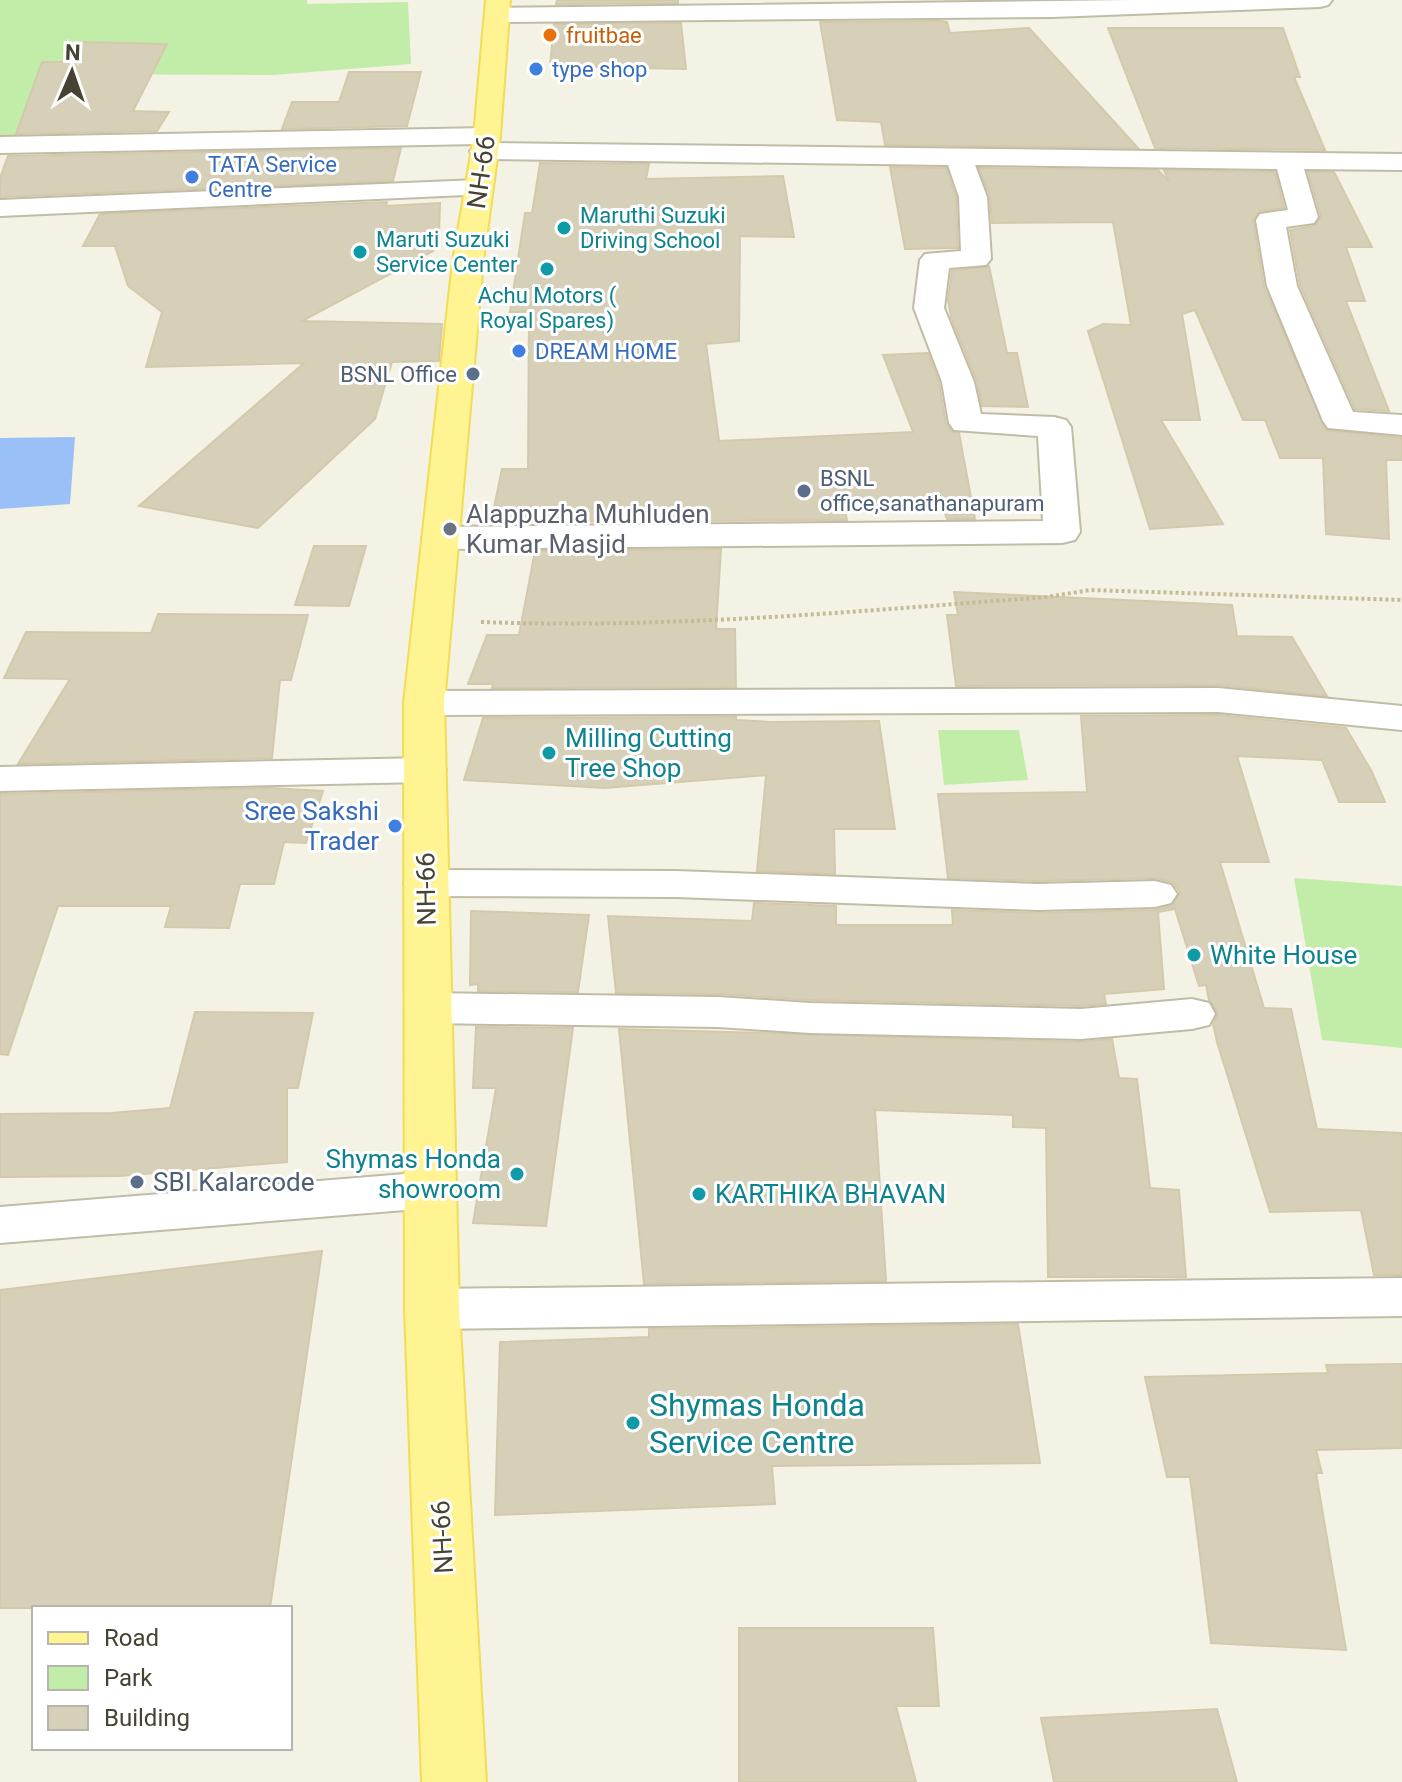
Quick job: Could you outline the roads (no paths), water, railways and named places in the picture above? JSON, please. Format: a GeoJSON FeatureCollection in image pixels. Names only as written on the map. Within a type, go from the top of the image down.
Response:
{"type":"FeatureCollection","features":[{"type":"Feature","properties":{"kind":"main road","name":"NH-66"},"geometry":{"type":"LineString","coordinates":[[454,1782],[432,1309],[424,703],[498,8]]}},
{"type":"Feature","properties":{"kind":"street"},"geometry":{"type":"LineString","coordinates":[[498,8],[1053,10],[1320,0]]}},
{"type":"Feature","properties":{"kind":"street"},"geometry":{"type":"LineString","coordinates":[[0,145],[482,158],[958,156],[1402,162]]}},
{"type":"Feature","properties":{"kind":"street"},"geometry":{"type":"LineString","coordinates":[[440,538],[1062,532],[1054,427],[966,423],[958,382],[929,308],[935,260],[976,259],[973,197],[958,156]]}},
{"type":"Feature","properties":{"kind":"street"},"geometry":{"type":"LineString","coordinates":[[0,208],[482,158]]}},
{"type":"Feature","properties":{"kind":"street"},"geometry":{"type":"LineString","coordinates":[[1288,160],[1304,217],[1270,220],[1282,286],[1340,421],[1402,425]]}},
{"type":"Feature","properties":{"kind":"street"},"geometry":{"type":"LineString","coordinates":[[424,703],[1218,700],[1402,718]]}},
{"type":"Feature","properties":{"kind":"street"},"geometry":{"type":"LineString","coordinates":[[0,779],[425,770]]}},
{"type":"Feature","properties":{"kind":"street"},"geometry":{"type":"LineString","coordinates":[[426,883],[676,884],[1038,897],[1155,894]]}},
{"type":"Feature","properties":{"kind":"street"},"geometry":{"type":"LineString","coordinates":[[428,1008],[718,1012],[810,1018],[1081,1024],[1192,1014]]}},
{"type":"Feature","properties":{"kind":"street"},"geometry":{"type":"LineString","coordinates":[[0,1225],[430,1190]]}},
{"type":"Feature","properties":{"kind":"street"},"geometry":{"type":"LineString","coordinates":[[432,1309],[1402,1297]]}},
{"type":"Feature","properties":{"kind":"water"},"geometry":{"type":"Polygon","coordinates":[[[75,437],[70,504],[0,509],[0,438],[75,437]]]}},
{"type":"Feature","properties":{"kind":"place","name":"fruitbae"},"geometry":{"type":"Point","coordinates":[550,35]}},
{"type":"Feature","properties":{"kind":"place","name":"type shop"},"geometry":{"type":"Point","coordinates":[536,69]}},
{"type":"Feature","properties":{"kind":"place","name":"TATA Service Centre"},"geometry":{"type":"Point","coordinates":[192,177]}},
{"type":"Feature","properties":{"kind":"place","name":"Maruthi Suzuki Driving School"},"geometry":{"type":"Point","coordinates":[564,228]}},
{"type":"Feature","properties":{"kind":"place","name":"Maruti Suzuki Service Center"},"geometry":{"type":"Point","coordinates":[360,252]}},
{"type":"Feature","properties":{"kind":"place","name":"Achu Motors ( Royal Spares)"},"geometry":{"type":"Point","coordinates":[547,269]}},
{"type":"Feature","properties":{"kind":"place","name":"DREAM HOME"},"geometry":{"type":"Point","coordinates":[519,351]}},
{"type":"Feature","properties":{"kind":"place","name":"BSNL Office"},"geometry":{"type":"Point","coordinates":[473,374]}},
{"type":"Feature","properties":{"kind":"place","name":"BSNL office,sanathanapuram"},"geometry":{"type":"Point","coordinates":[804,491]}},
{"type":"Feature","properties":{"kind":"place","name":"Alappuzha Muhluden Kumar Masjid"},"geometry":{"type":"Point","coordinates":[450,529]}},
{"type":"Feature","properties":{"kind":"place","name":"Milling Cutting Tree Shop"},"geometry":{"type":"Point","coordinates":[549,753]}},
{"type":"Feature","properties":{"kind":"place","name":"Sree Sakshi Trader"},"geometry":{"type":"Point","coordinates":[395,826]}},
{"type":"Feature","properties":{"kind":"place","name":"White House"},"geometry":{"type":"Point","coordinates":[1194,955]}},
{"type":"Feature","properties":{"kind":"place","name":"Shymas Honda showroom"},"geometry":{"type":"Point","coordinates":[517,1174]}},
{"type":"Feature","properties":{"kind":"place","name":"SBI Kalarcode"},"geometry":{"type":"Point","coordinates":[137,1182]}},
{"type":"Feature","properties":{"kind":"place","name":"KARTHIKA BHAVAN"},"geometry":{"type":"Point","coordinates":[699,1194]}},
{"type":"Feature","properties":{"kind":"place","name":"Shymas Honda Service Centre"},"geometry":{"type":"Point","coordinates":[633,1423]}}]}
